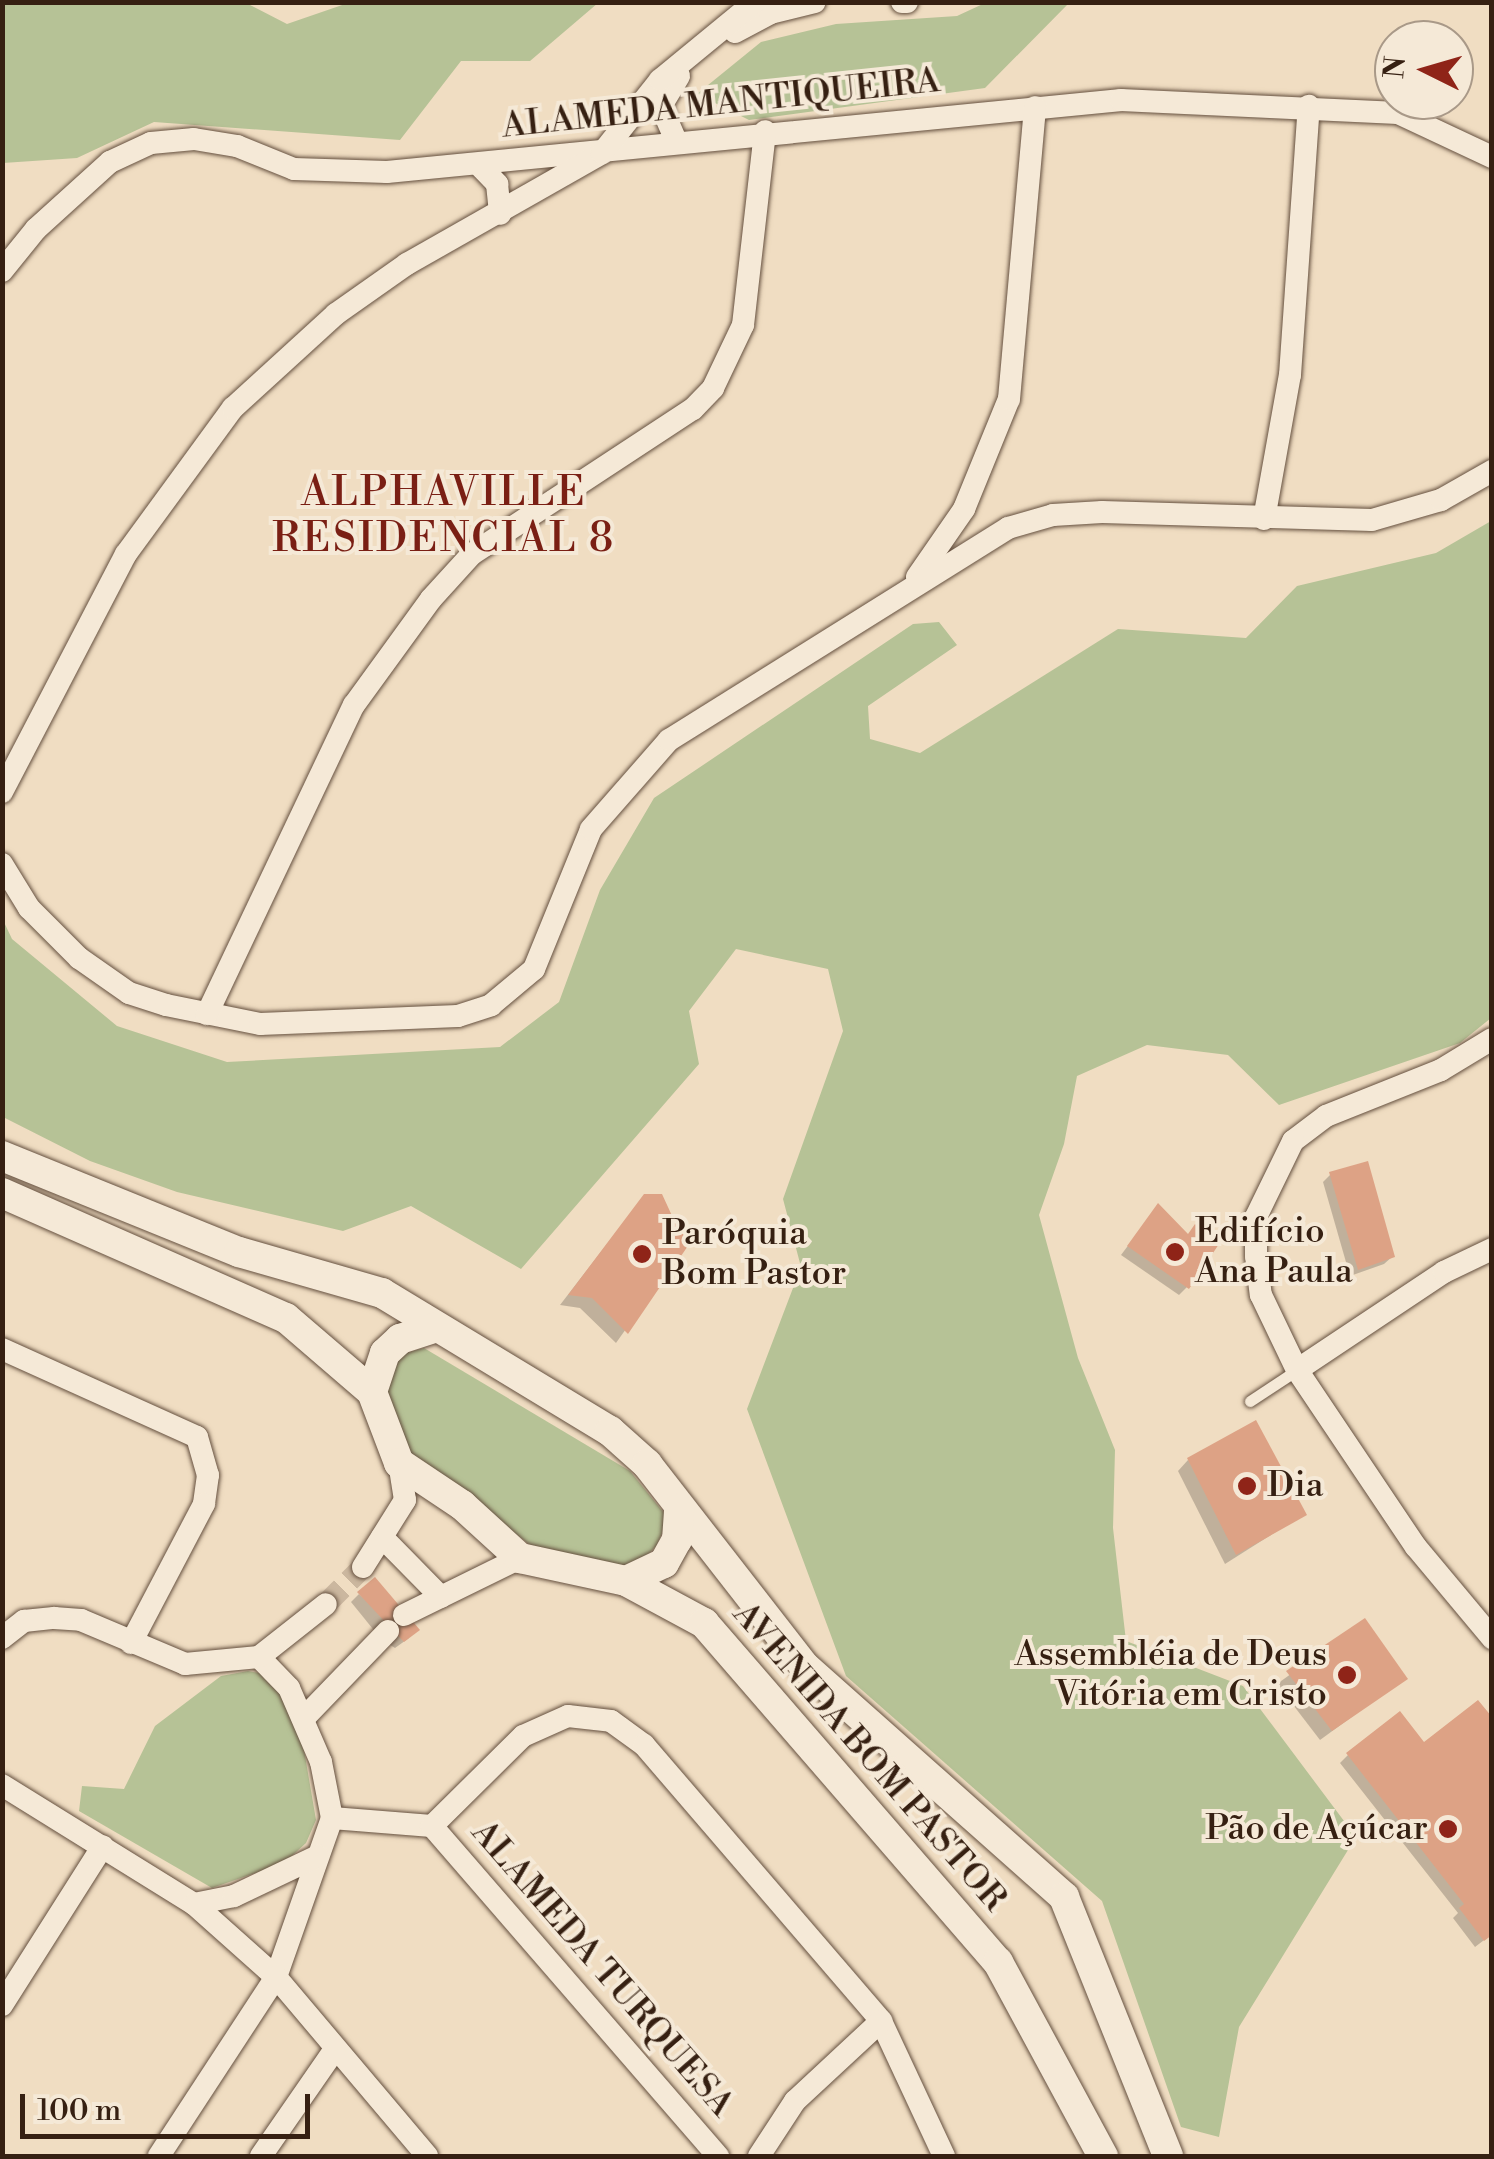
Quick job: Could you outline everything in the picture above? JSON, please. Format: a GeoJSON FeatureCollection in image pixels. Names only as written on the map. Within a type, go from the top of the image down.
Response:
{"type":"FeatureCollection","features":[{"type":"Feature","properties":{"kind":"street"},"geometry":{"type":"LineString","coordinates":[[2,792],[126,554],[234,408],[336,314],[407,264],[602,153],[660,80],[755,2]]}},
{"type":"Feature","properties":{"kind":"street"},"geometry":{"type":"LineString","coordinates":[[677,143],[661,106],[691,63],[770,13],[815,2]]}},
{"type":"Feature","properties":{"kind":"street","name":"ALAMEDA MANTIQUEIRA"},"geometry":{"type":"LineString","coordinates":[[2,271],[36,228],[110,162],[152,143],[223,144],[294,169],[330,172],[602,153],[765,132],[1121,100],[1398,113],[1492,157]]}},
{"type":"Feature","properties":{"kind":"street"},"geometry":{"type":"LineString","coordinates":[[1264,519],[1290,375],[1310,106]]}},
{"type":"Feature","properties":{"kind":"street"},"geometry":{"type":"LineString","coordinates":[[912,584],[964,509],[1009,400],[1035,107]]}},
{"type":"Feature","properties":{"kind":"street"},"geometry":{"type":"LineString","coordinates":[[206,1014],[354,704],[431,599],[472,554],[693,408],[713,388],[743,326],[765,132]]}},
{"type":"Feature","properties":{"kind":"street"},"geometry":{"type":"LineString","coordinates":[[478,164],[497,184],[500,214]]}},
{"type":"Feature","properties":{"kind":"street"},"geometry":{"type":"LineString","coordinates":[[2,864],[29,908],[78,958],[128,992],[206,1014],[260,1024],[458,1016],[490,1005],[534,969],[590,829],[669,740],[912,584],[1008,528],[1053,514],[1372,520],[1440,500],[1492,471]]}},
{"type":"Feature","properties":{"kind":"street"},"geometry":{"type":"LineString","coordinates":[[1492,1039],[1441,1070],[1326,1116],[1293,1141],[1271,1178],[1256,1217],[1259,1277],[1297,1370],[1416,1547],[1492,1638]]}},
{"type":"Feature","properties":{"kind":"street","name":"AVENIDA BOM PASTOR"},"geometry":{"type":"LineString","coordinates":[[2,1156],[239,1252],[382,1294],[610,1431],[647,1464],[804,1666],[1064,1897],[1168,2156]]}},
{"type":"Feature","properties":{"kind":"street"},"geometry":{"type":"LineString","coordinates":[[2,1193],[286,1318],[372,1392],[399,1463],[405,1500],[363,1567]]}},
{"type":"Feature","properties":{"kind":"street"},"geometry":{"type":"LineString","coordinates":[[1297,1370],[1444,1272],[1492,1248]]}},
{"type":"Feature","properties":{"kind":"street"},"geometry":{"type":"LineString","coordinates":[[372,1392],[385,1353],[400,1339],[436,1327]]}},
{"type":"Feature","properties":{"kind":"street"},"geometry":{"type":"LineString","coordinates":[[2,1349],[198,1437],[208,1475],[204,1504],[130,1643]]}},
{"type":"Feature","properties":{"kind":"street"},"geometry":{"type":"LineString","coordinates":[[304,1718],[396,1623],[520,1558],[462,1505],[399,1463]]}},
{"type":"Feature","properties":{"kind":"street"},"geometry":{"type":"LineString","coordinates":[[626,1581],[664,1563],[677,1540],[679,1508]]}},
{"type":"Feature","properties":{"kind":"street"},"geometry":{"type":"LineString","coordinates":[[382,1537],[441,1597]]}},
{"type":"Feature","properties":{"kind":"street","name":"AVENIDA BOM PASTOR"},"geometry":{"type":"LineString","coordinates":[[520,1558],[626,1581],[704,1623],[998,1962],[1103,2156]]}},
{"type":"Feature","properties":{"kind":"street"},"geometry":{"type":"LineString","coordinates":[[2,1638],[24,1621],[81,1620],[185,1664],[255,1656],[326,1604]]}},
{"type":"Feature","properties":{"kind":"street"},"geometry":{"type":"LineString","coordinates":[[159,2156],[276,1977],[332,1818],[304,1718],[290,1688],[255,1656]]}},
{"type":"Feature","properties":{"kind":"street"},"geometry":{"type":"LineString","coordinates":[[332,1818],[432,1826],[523,1736],[568,1716],[611,1721],[644,1745],[881,2020],[944,2156]]}},
{"type":"Feature","properties":{"kind":"street"},"geometry":{"type":"LineString","coordinates":[[2,1786],[194,1904],[276,1977],[426,2156]]}},
{"type":"Feature","properties":{"kind":"street","name":"ALAMEDA TURQUESA"},"geometry":{"type":"LineString","coordinates":[[432,1826],[718,2156]]}},
{"type":"Feature","properties":{"kind":"street"},"geometry":{"type":"LineString","coordinates":[[2,2006],[103,1846]]}},
{"type":"Feature","properties":{"kind":"street"},"geometry":{"type":"LineString","coordinates":[[194,1904],[234,1896],[318,1856]]}},
{"type":"Feature","properties":{"kind":"street"},"geometry":{"type":"LineString","coordinates":[[759,2156],[795,2101],[881,2020]]}},
{"type":"Feature","properties":{"kind":"street"},"geometry":{"type":"LineString","coordinates":[[261,2156],[335,2049]]}},
{"type":"Feature","properties":{"kind":"lane"},"geometry":{"type":"LineString","coordinates":[[1250,1400],[1297,1370]]}},
{"type":"Feature","properties":{"kind":"green space"},"geometry":{"type":"Polygon","coordinates":[[[3,2],[246,3],[287,24],[348,3],[598,3],[530,61],[461,61],[400,140],[154,122],[77,158],[3,163],[3,2]]]}},
{"type":"Feature","properties":{"kind":"green space"},"geometry":{"type":"Polygon","coordinates":[[[985,3],[1069,3],[985,88],[749,120],[697,94],[761,42],[836,24],[957,16],[985,3]]]}},
{"type":"Feature","properties":{"kind":"green space"},"geometry":{"type":"Polygon","coordinates":[[[1491,521],[1491,1018],[1460,1043],[1279,1105],[1228,1055],[1147,1045],[1077,1076],[1064,1144],[1039,1215],[1078,1358],[1115,1450],[1113,1528],[1126,1641],[1243,1686],[1356,1837],[1239,2027],[1219,2137],[1181,2127],[1102,1901],[846,1676],[747,1409],[801,1267],[783,1199],[843,1031],[828,969],[736,949],[689,1011],[699,1064],[521,1269],[411,1206],[343,1231],[177,1192],[90,1161],[3,1117],[3,920],[12,939],[117,1026],[227,1062],[500,1047],[559,1002],[600,890],[654,798],[913,624],[939,622],[957,645],[868,706],[870,739],[920,753],[1118,629],[1246,638],[1297,586],[1436,553],[1491,521]]]}},
{"type":"Feature","properties":{"kind":"green space"},"geometry":{"type":"Polygon","coordinates":[[[424,1348],[630,1471],[668,1518],[657,1545],[630,1573],[537,1550],[410,1454],[382,1379],[405,1353],[424,1348]]]}},
{"type":"Feature","properties":{"kind":"green space"},"geometry":{"type":"Polygon","coordinates":[[[248,1671],[270,1675],[296,1703],[316,1820],[306,1843],[284,1863],[212,1888],[79,1811],[82,1786],[124,1789],[155,1726],[221,1676],[248,1671]]]}},
{"type":"Feature","properties":{"kind":"building"},"geometry":{"type":"Polygon","coordinates":[[[1368,1161],[1395,1257],[1358,1270],[1329,1172],[1368,1161]]]}},
{"type":"Feature","properties":{"kind":"building","name":"Paróquia Bom Pastor"},"geometry":{"type":"Polygon","coordinates":[[[644,1194],[662,1194],[679,1231],[696,1234],[628,1334],[592,1298],[568,1295],[644,1194]]]}},
{"type":"Feature","properties":{"kind":"building","name":"Edifício Ana Paula"},"geometry":{"type":"Polygon","coordinates":[[[1158,1203],[1188,1234],[1195,1224],[1219,1244],[1189,1289],[1127,1246],[1158,1203]]]}},
{"type":"Feature","properties":{"kind":"building","name":"Dia"},"geometry":{"type":"Polygon","coordinates":[[[1256,1420],[1307,1515],[1236,1555],[1187,1458],[1256,1420]]]}},
{"type":"Feature","properties":{"kind":"building"},"geometry":{"type":"Polygon","coordinates":[[[375,1577],[420,1630],[404,1642],[357,1592],[375,1577]]]}},
{"type":"Feature","properties":{"kind":"building","name":"Assembléia de Deus Vitória em Cristo"},"geometry":{"type":"Polygon","coordinates":[[[1365,1618],[1408,1679],[1332,1731],[1286,1671],[1365,1618]]]}},
{"type":"Feature","properties":{"kind":"building","name":"Pão de Açúcar"},"geometry":{"type":"Polygon","coordinates":[[[1478,1700],[1492,1717],[1492,1935],[1484,1941],[1459,1908],[1464,1904],[1346,1753],[1400,1711],[1424,1742],[1478,1700]]]}},
{"type":"Feature","properties":{"kind":"tunnel"},"geometry":{"type":"LineString","coordinates":[[326,1604],[363,1567]]}},
{"type":"Feature","properties":{"kind":"place","name":"Edifício Ana Paula"},"geometry":{"type":"Point","coordinates":[1175,1252]}},
{"type":"Feature","properties":{"kind":"place","name":"Paróquia Bom Pastor"},"geometry":{"type":"Point","coordinates":[642,1254]}},
{"type":"Feature","properties":{"kind":"place","name":"Dia"},"geometry":{"type":"Point","coordinates":[1247,1486]}},
{"type":"Feature","properties":{"kind":"place","name":"Assembléia de Deus Vitória em Cristo"},"geometry":{"type":"Point","coordinates":[1347,1675]}},
{"type":"Feature","properties":{"kind":"place","name":"Pão de Açúcar"},"geometry":{"type":"Point","coordinates":[1448,1829]}},
{"type":"Feature","properties":{"kind":"district","name":"ALPHAVILLE RESIDENCIAL 8"},"geometry":{"type":"Point","coordinates":[444,516]}}]}
